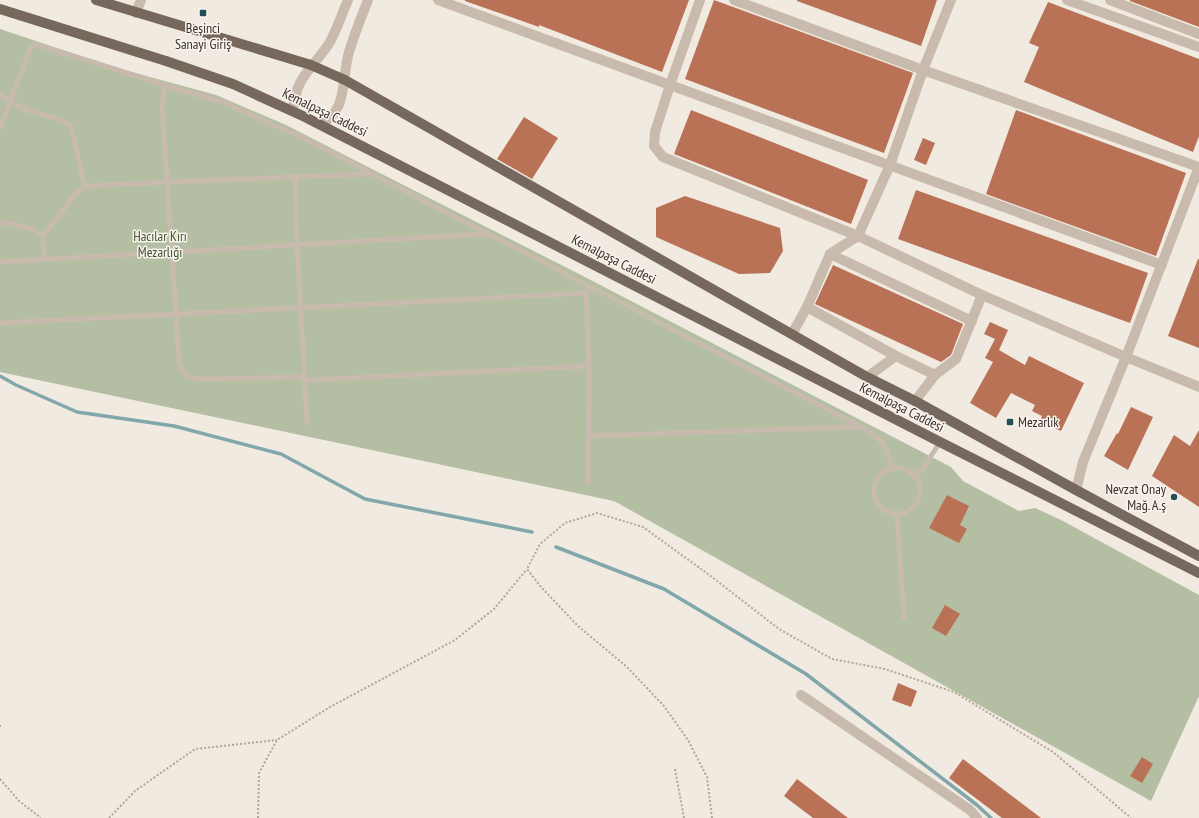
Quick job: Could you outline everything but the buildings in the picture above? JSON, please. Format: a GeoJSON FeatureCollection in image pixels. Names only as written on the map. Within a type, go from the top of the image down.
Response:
{"type":"FeatureCollection","features":[{"type":"Feature","properties":{"kind":"main road","name":"Kemalpaşa Caddesi"},"geometry":{"type":"LineString","coordinates":[[96,0],[311,65],[345,80],[867,378],[915,401],[1199,556]]}},
{"type":"Feature","properties":{"kind":"main road","name":"Kemalpaşa Caddesi"},"geometry":{"type":"LineString","coordinates":[[0,9],[233,84],[320,124],[1199,573]]}},
{"type":"Feature","properties":{"kind":"street"},"geometry":{"type":"LineString","coordinates":[[136,13],[140,0]]}},
{"type":"Feature","properties":{"kind":"street"},"geometry":{"type":"LineString","coordinates":[[292,111],[293,100],[302,76],[328,44],[348,0]]}},
{"type":"Feature","properties":{"kind":"street"},"geometry":{"type":"LineString","coordinates":[[320,124],[333,116],[341,98],[348,56],[368,0]]}},
{"type":"Feature","properties":{"kind":"street"},"geometry":{"type":"LineString","coordinates":[[438,0],[890,164],[1162,265]]}},
{"type":"Feature","properties":{"kind":"street"},"geometry":{"type":"LineString","coordinates":[[700,0],[670,84],[655,132],[654,146],[663,157],[858,236],[982,295],[1199,387]]}},
{"type":"Feature","properties":{"kind":"street"},"geometry":{"type":"LineString","coordinates":[[734,0],[1198,172],[1126,357],[1083,462],[1076,490]]}},
{"type":"Feature","properties":{"kind":"street"},"geometry":{"type":"LineString","coordinates":[[792,334],[807,308],[830,254],[858,236],[890,164],[923,70],[951,0]]}},
{"type":"Feature","properties":{"kind":"street"},"geometry":{"type":"LineString","coordinates":[[1067,0],[1199,47]]}},
{"type":"Feature","properties":{"kind":"street"},"geometry":{"type":"LineString","coordinates":[[1110,0],[1199,34]]}},
{"type":"Feature","properties":{"kind":"street"},"geometry":{"type":"LineString","coordinates":[[830,254],[972,321]]}},
{"type":"Feature","properties":{"kind":"street"},"geometry":{"type":"LineString","coordinates":[[915,401],[935,375],[956,359],[982,295]]}},
{"type":"Feature","properties":{"kind":"street"},"geometry":{"type":"LineString","coordinates":[[807,308],[896,356],[935,375]]}},
{"type":"Feature","properties":{"kind":"street"},"geometry":{"type":"LineString","coordinates":[[867,378],[896,356]]}},
{"type":"Feature","properties":{"kind":"street"},"geometry":{"type":"LineString","coordinates":[[801,695],[970,810],[977,818]]}},
{"type":"Feature","properties":{"kind":"lane"},"geometry":{"type":"LineString","coordinates":[[0,128],[31,47],[35,44],[222,102],[301,137],[486,234],[864,428],[880,440],[894,469]]}},
{"type":"Feature","properties":{"kind":"lane"},"geometry":{"type":"LineString","coordinates":[[165,85],[162,105],[179,361],[181,368],[189,378],[199,380],[301,376],[308,380],[589,366]]}},
{"type":"Feature","properties":{"kind":"lane"},"geometry":{"type":"LineString","coordinates":[[0,95],[28,111],[68,123],[72,129],[85,187]]}},
{"type":"Feature","properties":{"kind":"lane"},"geometry":{"type":"LineString","coordinates":[[44,259],[43,236],[77,192],[85,187],[167,182],[371,174]]}},
{"type":"Feature","properties":{"kind":"lane"},"geometry":{"type":"LineString","coordinates":[[296,177],[297,244],[307,423]]}},
{"type":"Feature","properties":{"kind":"lane"},"geometry":{"type":"LineString","coordinates":[[0,222],[28,228],[43,236]]}},
{"type":"Feature","properties":{"kind":"lane"},"geometry":{"type":"LineString","coordinates":[[0,262],[486,234]]}},
{"type":"Feature","properties":{"kind":"lane"},"geometry":{"type":"LineString","coordinates":[[588,286],[586,293],[589,366],[588,483]]}},
{"type":"Feature","properties":{"kind":"lane"},"geometry":{"type":"LineString","coordinates":[[0,323],[586,293]]}},
{"type":"Feature","properties":{"kind":"lane"},"geometry":{"type":"LineString","coordinates":[[588,436],[850,427],[864,428]]}},
{"type":"Feature","properties":{"kind":"lane"},"geometry":{"type":"LineString","coordinates":[[914,477],[922,470],[940,442]]}},
{"type":"Feature","properties":{"kind":"lane"},"geometry":{"type":"LineString","coordinates":[[901,469],[909,472],[914,477],[920,490],[916,504],[911,510],[897,514],[890,513],[878,504],[875,497],[876,482],[887,471],[901,469]]}},
{"type":"Feature","properties":{"kind":"lane"},"geometry":{"type":"LineString","coordinates":[[897,514],[904,618]]}},
{"type":"Feature","properties":{"kind":"path"},"geometry":{"type":"LineString","coordinates":[[109,818],[135,791],[195,749],[277,740],[330,707],[455,640],[494,609],[526,569],[540,544],[565,524],[597,513],[643,527],[708,574],[779,629],[832,658],[885,669],[954,692],[1053,752],[1131,818]]}},
{"type":"Feature","properties":{"kind":"path"},"geometry":{"type":"LineString","coordinates":[[526,569],[578,626],[626,667],[664,706],[688,740],[706,777],[712,818]]}},
{"type":"Feature","properties":{"kind":"path"},"geometry":{"type":"LineString","coordinates":[[258,818],[259,773],[277,740]]}},
{"type":"Feature","properties":{"kind":"path"},"geometry":{"type":"LineString","coordinates":[[675,769],[684,818]]}},
{"type":"Feature","properties":{"kind":"path"},"geometry":{"type":"LineString","coordinates":[[0,779],[19,801],[41,818]]}},
{"type":"Feature","properties":{"kind":"green space","name":"Hacılar Kırı Mezarlığı"},"geometry":{"type":"Polygon","coordinates":[[[0,29],[117,68],[216,95],[286,125],[583,276],[951,467],[963,481],[1019,511],[1035,508],[1061,520],[1199,595],[1199,696],[1151,801],[614,501],[0,372],[0,29]]]}},
{"type":"Feature","properties":{"kind":"waterway"},"geometry":{"type":"LineString","coordinates":[[0,376],[16,385],[77,412],[174,426],[281,454],[365,499],[532,532]]}},
{"type":"Feature","properties":{"kind":"waterway"},"geometry":{"type":"LineString","coordinates":[[556,547],[664,589],[806,674],[977,805],[991,818]]}},
{"type":"Feature","properties":{"kind":"place","name":"Beşinci Sanayi Giriş"},"geometry":{"type":"Point","coordinates":[203,13]}},
{"type":"Feature","properties":{"kind":"place","name":"Mezarlık"},"geometry":{"type":"Point","coordinates":[1010,422]}},
{"type":"Feature","properties":{"kind":"place","name":"Nevzat Onay Mağ. A.ş"},"geometry":{"type":"Point","coordinates":[1174,497]}}]}
